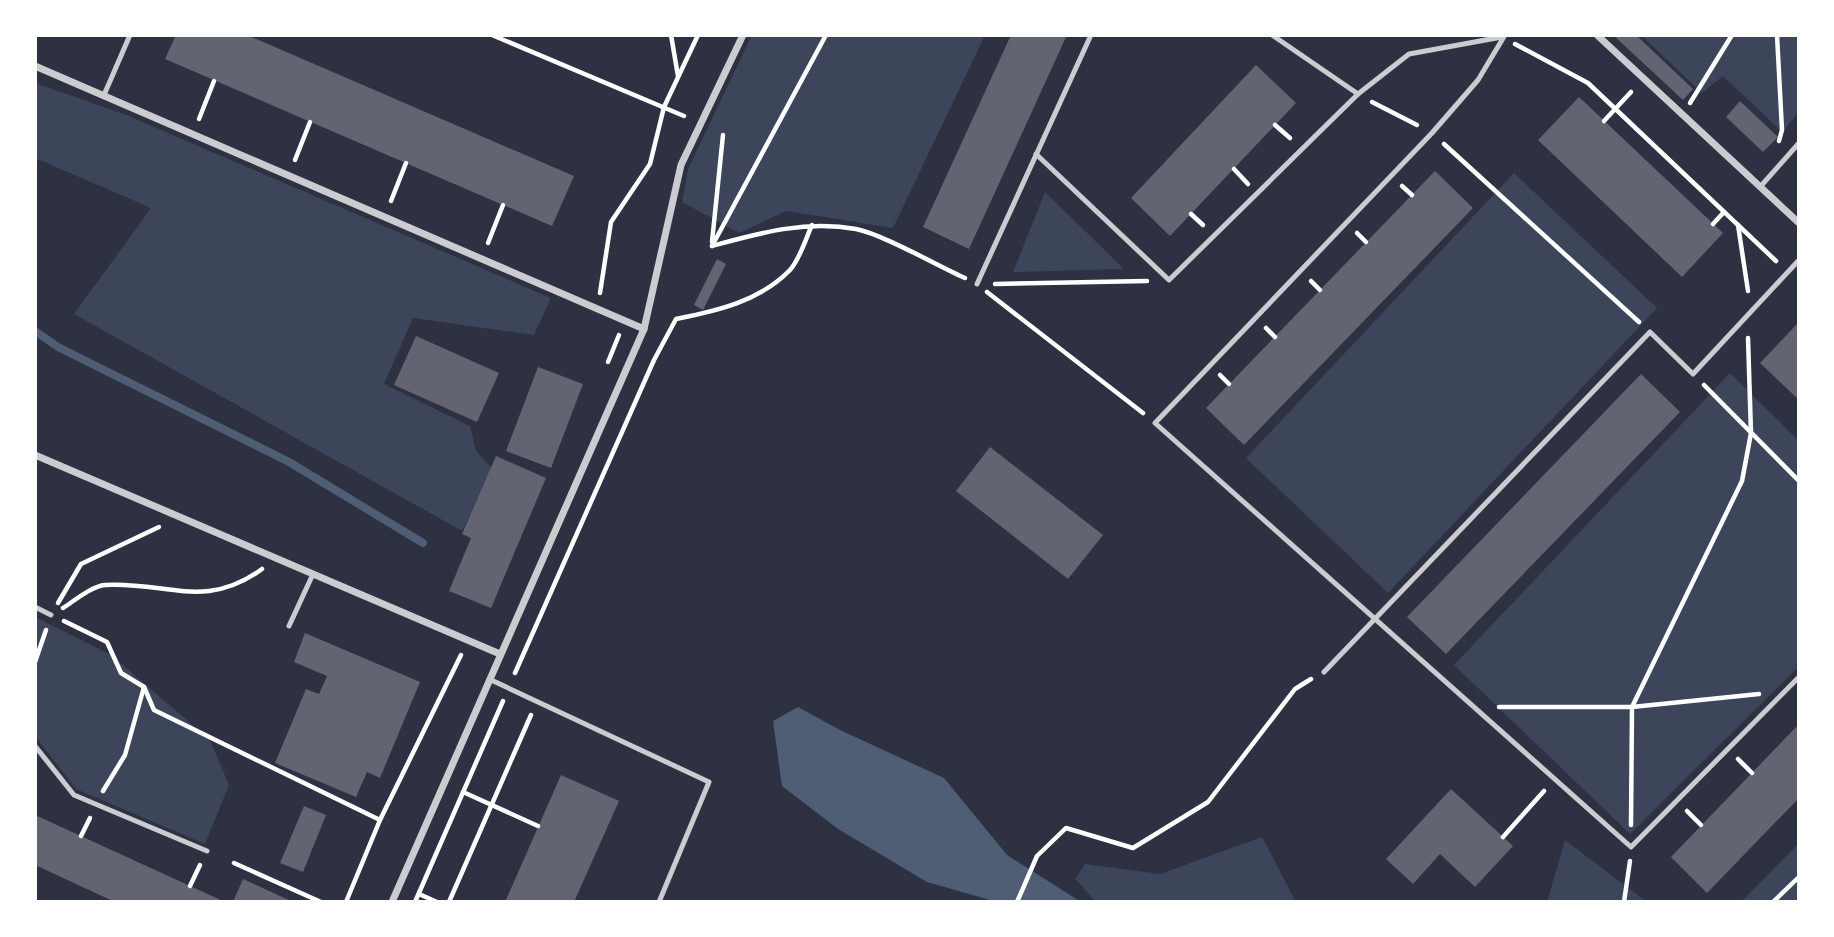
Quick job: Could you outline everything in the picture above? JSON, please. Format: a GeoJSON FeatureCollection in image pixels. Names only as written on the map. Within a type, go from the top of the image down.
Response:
{"type":"FeatureCollection","features":[{"type":"Feature","properties":{"kind":"street"},"geometry":{"type":"LineString","coordinates":[[392,902],[644,329],[681,165],[743,35]]}},
{"type":"Feature","properties":{"kind":"street"},"geometry":{"type":"LineString","coordinates":[[1597,35],[1799,223]]}},
{"type":"Feature","properties":{"kind":"street"},"geometry":{"type":"LineString","coordinates":[[35,66],[644,329]]}},
{"type":"Feature","properties":{"kind":"street"},"geometry":{"type":"LineString","coordinates":[[35,455],[500,654]]}},
{"type":"Feature","properties":{"kind":"lane"},"geometry":{"type":"LineString","coordinates":[[104,95],[130,35]]}},
{"type":"Feature","properties":{"kind":"lane"},"geometry":{"type":"LineString","coordinates":[[977,284],[1091,35]]}},
{"type":"Feature","properties":{"kind":"lane"},"geometry":{"type":"LineString","coordinates":[[1272,35],[1358,94]]}},
{"type":"Feature","properties":{"kind":"lane"},"geometry":{"type":"LineString","coordinates":[[1036,154],[1169,281],[1358,94],[1409,54],[1504,36]]}},
{"type":"Feature","properties":{"kind":"lane"},"geometry":{"type":"LineString","coordinates":[[1504,36],[1478,80],[1432,133],[1155,423],[1631,847],[1799,677]]}},
{"type":"Feature","properties":{"kind":"lane"},"geometry":{"type":"LineString","coordinates":[[1760,187],[1799,143]]}},
{"type":"Feature","properties":{"kind":"lane"},"geometry":{"type":"LineString","coordinates":[[1324,672],[1650,332],[1693,374],[1799,260]]}},
{"type":"Feature","properties":{"kind":"lane"},"geometry":{"type":"LineString","coordinates":[[289,626],[313,573]]}},
{"type":"Feature","properties":{"kind":"lane"},"geometry":{"type":"LineString","coordinates":[[35,607],[51,615]]}},
{"type":"Feature","properties":{"kind":"lane"},"geometry":{"type":"LineString","coordinates":[[489,680],[709,782],[659,902]]}},
{"type":"Feature","properties":{"kind":"lane"},"geometry":{"type":"LineString","coordinates":[[35,746],[74,795],[207,851]]}},
{"type":"Feature","properties":{"kind":"path"},"geometry":{"type":"LineString","coordinates":[[492,35],[684,116]]}},
{"type":"Feature","properties":{"kind":"path"},"geometry":{"type":"LineString","coordinates":[[671,35],[678,78]]}},
{"type":"Feature","properties":{"kind":"path"},"geometry":{"type":"LineString","coordinates":[[598,308],[611,222],[650,164],[664,107],[698,35]]}},
{"type":"Feature","properties":{"kind":"path"},"geometry":{"type":"LineString","coordinates":[[712,246],[826,35]]}},
{"type":"Feature","properties":{"kind":"path"},"geometry":{"type":"LineString","coordinates":[[1682,114],[1732,35]]}},
{"type":"Feature","properties":{"kind":"path"},"geometry":{"type":"LineString","coordinates":[[1771,175],[1782,130],[1777,35]]}},
{"type":"Feature","properties":{"kind":"path"},"geometry":{"type":"LineString","coordinates":[[1504,36],[1588,83],[1787,273]]}},
{"type":"Feature","properties":{"kind":"path"},"geometry":{"type":"LineString","coordinates":[[193,133],[214,80]]}},
{"type":"Feature","properties":{"kind":"path"},"geometry":{"type":"LineString","coordinates":[[1604,121],[1630,92]]}},
{"type":"Feature","properties":{"kind":"path"},"geometry":{"type":"LineString","coordinates":[[1358,94],[1432,133],[1650,332]]}},
{"type":"Feature","properties":{"kind":"path"},"geometry":{"type":"LineString","coordinates":[[289,175],[310,122]]}},
{"type":"Feature","properties":{"kind":"path"},"geometry":{"type":"LineString","coordinates":[[712,246],[723,135]]}},
{"type":"Feature","properties":{"kind":"path"},"geometry":{"type":"LineString","coordinates":[[385,216],[407,163]]}},
{"type":"Feature","properties":{"kind":"path"},"geometry":{"type":"LineString","coordinates":[[482,258],[503,205]]}},
{"type":"Feature","properties":{"kind":"path"},"geometry":{"type":"LineString","coordinates":[[1713,224],[1724,212]]}},
{"type":"Feature","properties":{"kind":"path"},"geometry":{"type":"LineString","coordinates":[[712,246],[776,229],[812,225],[859,230],[977,284],[1155,423]]}},
{"type":"Feature","properties":{"kind":"path"},"geometry":{"type":"LineString","coordinates":[[415,902],[654,360],[676,319],[724,309],[760,293],[792,268],[812,225]]}},
{"type":"Feature","properties":{"kind":"path"},"geometry":{"type":"LineString","coordinates":[[1624,902],[1631,847],[1632,707],[1742,481],[1751,433],[1748,293],[1738,225]]}},
{"type":"Feature","properties":{"kind":"path"},"geometry":{"type":"LineString","coordinates":[[977,284],[1169,281]]}},
{"type":"Feature","properties":{"kind":"path"},"geometry":{"type":"LineString","coordinates":[[606,366],[622,329],[622,319]]}},
{"type":"Feature","properties":{"kind":"path"},"geometry":{"type":"LineString","coordinates":[[1693,374],[1799,481]]}},
{"type":"Feature","properties":{"kind":"path"},"geometry":{"type":"LineString","coordinates":[[35,662],[51,615],[81,564],[180,517]]}},
{"type":"Feature","properties":{"kind":"path"},"geometry":{"type":"LineString","coordinates":[[51,615],[103,585],[197,593],[243,583],[276,558]]}},
{"type":"Feature","properties":{"kind":"path"},"geometry":{"type":"LineString","coordinates":[[51,615],[107,642],[121,673],[144,687],[155,710],[219,745],[380,820]]}},
{"type":"Feature","properties":{"kind":"path"},"geometry":{"type":"LineString","coordinates":[[346,902],[380,820],[468,640]]}},
{"type":"Feature","properties":{"kind":"path"},"geometry":{"type":"LineString","coordinates":[[1017,902],[1037,856],[1066,828],[1133,848],[1208,802],[1295,689],[1324,672]]}},
{"type":"Feature","properties":{"kind":"path"},"geometry":{"type":"LineString","coordinates":[[81,836],[125,755],[144,687]]}},
{"type":"Feature","properties":{"kind":"path"},"geometry":{"type":"LineString","coordinates":[[1475,708],[1632,707],[1785,691]]}},
{"type":"Feature","properties":{"kind":"path"},"geometry":{"type":"LineString","coordinates":[[449,902],[537,701]]}},
{"type":"Feature","properties":{"kind":"path"},"geometry":{"type":"LineString","coordinates":[[1503,837],[1555,779]]}},
{"type":"Feature","properties":{"kind":"path"},"geometry":{"type":"LineString","coordinates":[[463,792],[538,826]]}},
{"type":"Feature","properties":{"kind":"path"},"geometry":{"type":"LineString","coordinates":[[190,886],[207,851]]}},
{"type":"Feature","properties":{"kind":"path"},"geometry":{"type":"LineString","coordinates":[[234,863],[321,902]]}},
{"type":"Feature","properties":{"kind":"path"},"geometry":{"type":"LineString","coordinates":[[1773,902],[1799,877]]}},
{"type":"Feature","properties":{"kind":"path"},"geometry":{"type":"LineString","coordinates":[[419,894],[437,902]]}},
{"type":"Feature","properties":{"kind":"shaded area"},"geometry":{"type":"Polygon","coordinates":[[[752,35],[985,35],[893,228],[786,211],[739,233],[682,202],[688,169],[752,35]]]}},
{"type":"Feature","properties":{"kind":"shaded area"},"geometry":{"type":"Polygon","coordinates":[[[1641,35],[1799,35],[1799,112],[1782,132],[1723,76],[1702,93],[1641,35]]]}},
{"type":"Feature","properties":{"kind":"shaded area"},"geometry":{"type":"Polygon","coordinates":[[[35,83],[124,114],[551,298],[534,335],[413,318],[384,384],[470,426],[476,451],[493,469],[462,531],[74,314],[151,208],[35,158],[35,83]]]}},
{"type":"Feature","properties":{"kind":"shaded area"},"geometry":{"type":"Polygon","coordinates":[[[1514,173],[1657,308],[1388,593],[1246,458],[1514,173]]]}},
{"type":"Feature","properties":{"kind":"shaded area"},"geometry":{"type":"Polygon","coordinates":[[[1045,192],[1124,269],[1013,272],[1045,192]]]}},
{"type":"Feature","properties":{"kind":"shaded area"},"geometry":{"type":"Polygon","coordinates":[[[1730,373],[1799,441],[1799,666],[1630,834],[1454,665],[1730,373]]]}},
{"type":"Feature","properties":{"kind":"shaded area"},"geometry":{"type":"Polygon","coordinates":[[[35,617],[111,655],[210,740],[229,785],[205,844],[76,789],[35,736],[35,617]]]}},
{"type":"Feature","properties":{"kind":"shaded area"},"geometry":{"type":"Polygon","coordinates":[[[798,707],[840,730],[944,778],[1007,855],[1081,902],[997,902],[927,882],[838,829],[782,786],[773,721],[798,707]]]}},
{"type":"Feature","properties":{"kind":"shaded area"},"geometry":{"type":"Polygon","coordinates":[[[1262,837],[1296,902],[1096,902],[1075,879],[1085,864],[1160,874],[1262,837]]]}},
{"type":"Feature","properties":{"kind":"shaded area"},"geometry":{"type":"Polygon","coordinates":[[[1565,840],[1647,902],[1547,902],[1565,840]]]}},
{"type":"Feature","properties":{"kind":"shaded area"},"geometry":{"type":"Polygon","coordinates":[[[1799,843],[1799,902],[1741,902],[1799,843]]]}},
{"type":"Feature","properties":{"kind":"building"},"geometry":{"type":"Polygon","coordinates":[[[176,35],[247,35],[574,176],[552,226],[165,59],[176,35]]]}},
{"type":"Feature","properties":{"kind":"building"},"geometry":{"type":"Polygon","coordinates":[[[1011,35],[1067,35],[969,249],[923,227],[1011,35]]]}},
{"type":"Feature","properties":{"kind":"building"},"geometry":{"type":"Polygon","coordinates":[[[1613,35],[1636,35],[1693,89],[1683,100],[1613,35]]]}},
{"type":"Feature","properties":{"kind":"building"},"geometry":{"type":"Polygon","coordinates":[[[1256,65],[1296,103],[1170,236],[1131,198],[1256,65]]]}},
{"type":"Feature","properties":{"kind":"building"},"geometry":{"type":"Polygon","coordinates":[[[1579,97],[1723,233],[1682,277],[1538,140],[1579,97]]]}},
{"type":"Feature","properties":{"kind":"building"},"geometry":{"type":"Polygon","coordinates":[[[1740,101],[1778,137],[1763,152],[1726,117],[1740,101]]]}},
{"type":"Feature","properties":{"kind":"building"},"geometry":{"type":"Polygon","coordinates":[[[1435,171],[1473,208],[1244,445],[1206,408],[1435,171]]]}},
{"type":"Feature","properties":{"kind":"building"},"geometry":{"type":"Polygon","coordinates":[[[717,259],[726,264],[703,310],[694,305],[717,259]]]}},
{"type":"Feature","properties":{"kind":"building"},"geometry":{"type":"Polygon","coordinates":[[[1799,322],[1799,400],[1760,363],[1799,322]]]}},
{"type":"Feature","properties":{"kind":"building"},"geometry":{"type":"Polygon","coordinates":[[[416,336],[499,373],[477,422],[394,385],[416,336]]]}},
{"type":"Feature","properties":{"kind":"building"},"geometry":{"type":"Polygon","coordinates":[[[538,367],[583,384],[551,468],[506,451],[538,367]]]}},
{"type":"Feature","properties":{"kind":"building"},"geometry":{"type":"Polygon","coordinates":[[[1641,374],[1680,412],[1446,654],[1407,617],[1641,374]]]}},
{"type":"Feature","properties":{"kind":"building"},"geometry":{"type":"Polygon","coordinates":[[[990,447],[1103,535],[1068,579],[956,491],[990,447]]]}},
{"type":"Feature","properties":{"kind":"building"},"geometry":{"type":"Polygon","coordinates":[[[496,456],[546,478],[491,608],[449,591],[471,538],[462,534],[496,456]]]}},
{"type":"Feature","properties":{"kind":"building"},"geometry":{"type":"Polygon","coordinates":[[[305,633],[420,682],[380,778],[367,772],[356,797],[275,763],[306,689],[319,694],[327,676],[294,662],[305,633]]]}},
{"type":"Feature","properties":{"kind":"building"},"geometry":{"type":"Polygon","coordinates":[[[1799,724],[1799,798],[1707,893],[1671,857],[1799,724]]]}},
{"type":"Feature","properties":{"kind":"building"},"geometry":{"type":"Polygon","coordinates":[[[561,775],[619,801],[574,902],[505,902],[561,775]]]}},
{"type":"Feature","properties":{"kind":"building"},"geometry":{"type":"Polygon","coordinates":[[[1451,789],[1513,846],[1475,887],[1440,854],[1413,884],[1386,859],[1451,789]]]}},
{"type":"Feature","properties":{"kind":"building"},"geometry":{"type":"Polygon","coordinates":[[[304,806],[326,815],[303,872],[280,863],[304,806]]]}},
{"type":"Feature","properties":{"kind":"building"},"geometry":{"type":"Polygon","coordinates":[[[35,815],[225,902],[115,902],[35,865],[35,815]]]}},
{"type":"Feature","properties":{"kind":"building"},"geometry":{"type":"Polygon","coordinates":[[[243,879],[293,902],[233,902],[243,879]]]}},
{"type":"Feature","properties":{"kind":"waterway"},"geometry":{"type":"LineString","coordinates":[[35,331],[58,347],[289,462],[423,543]]}}]}
